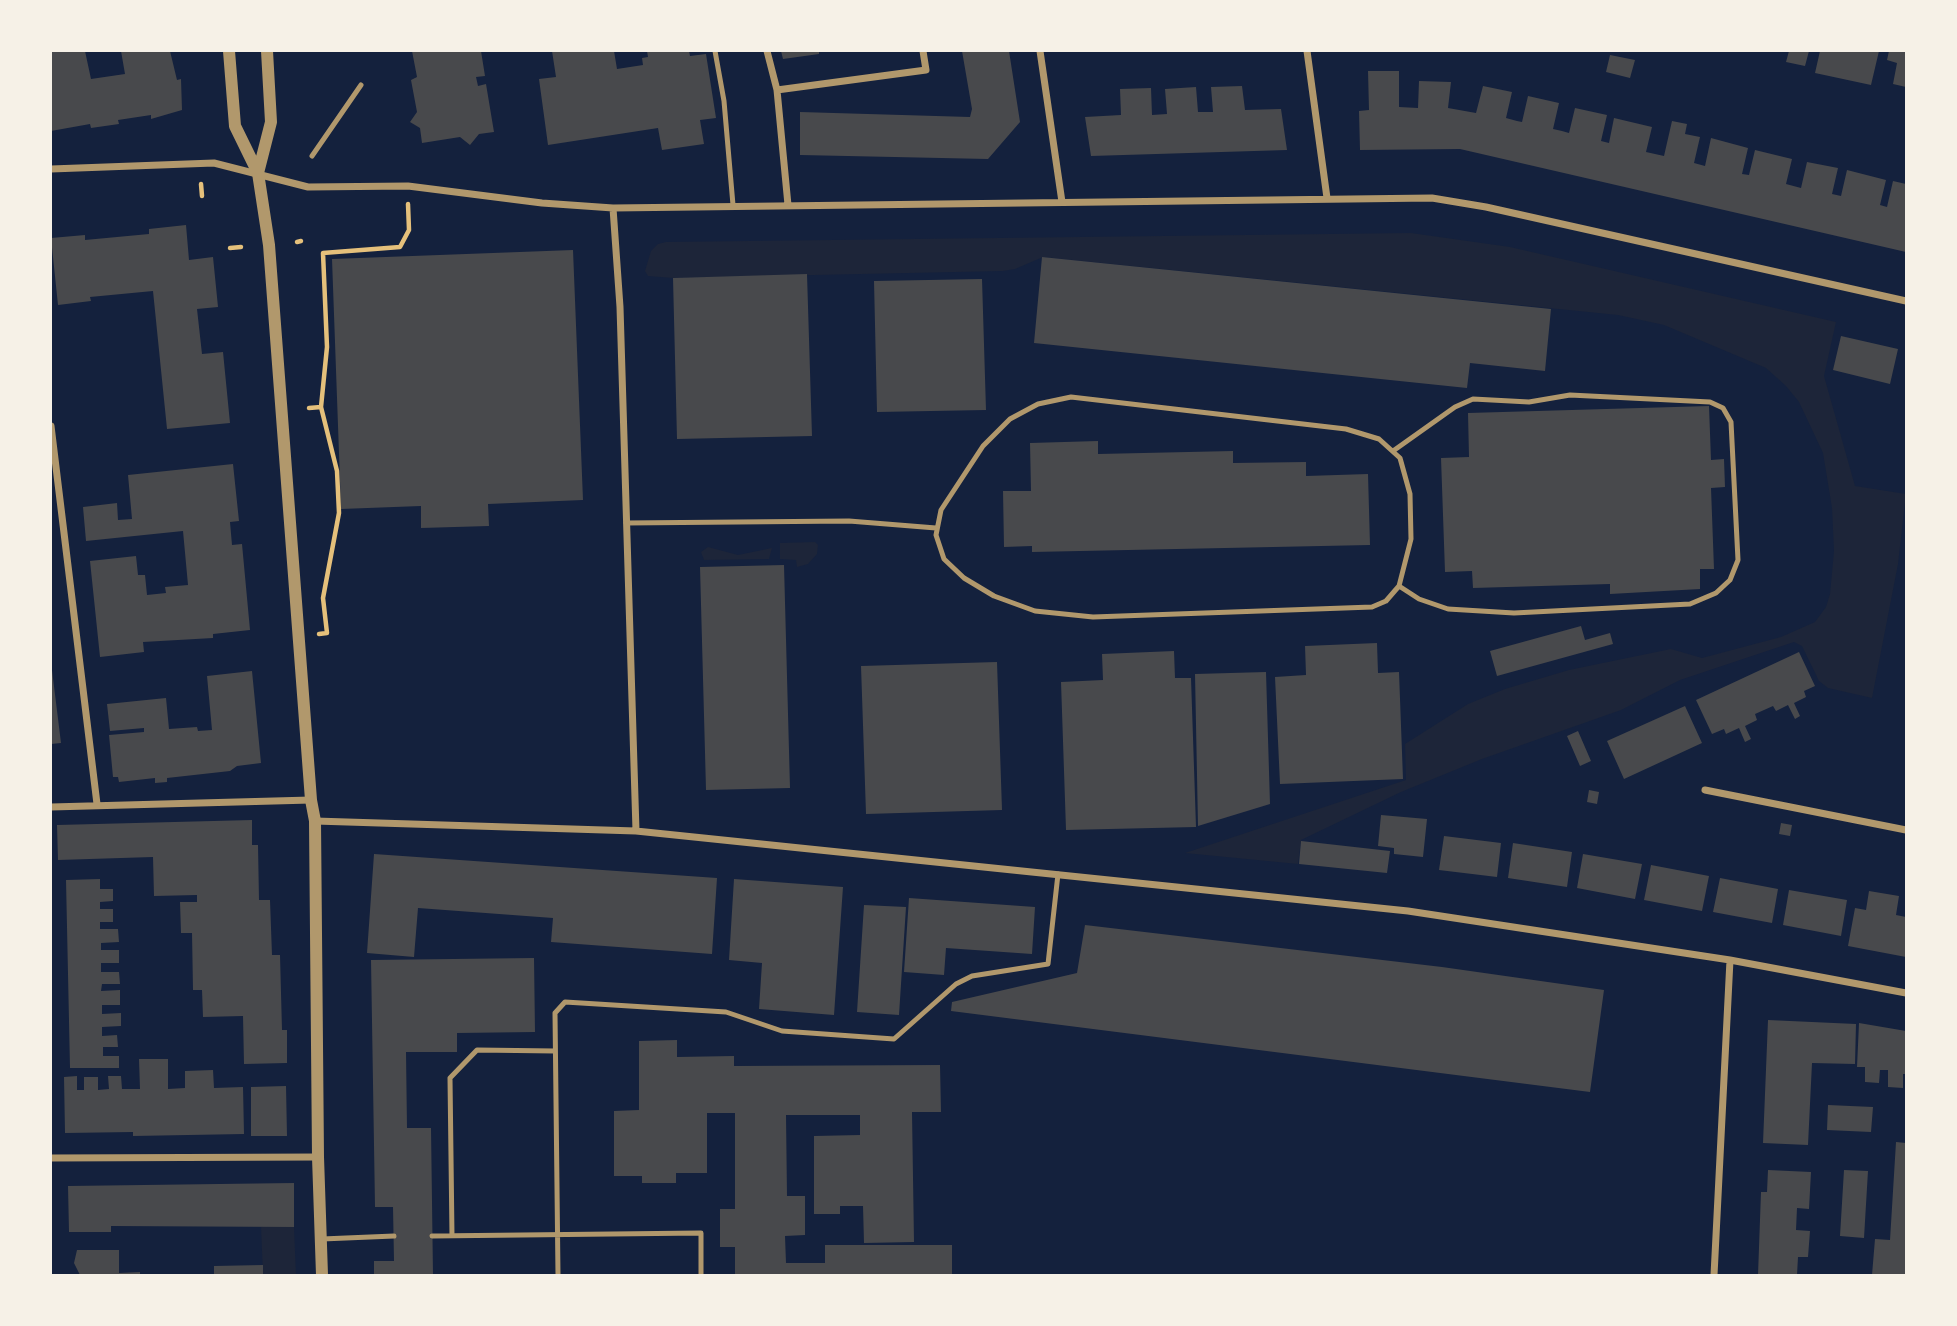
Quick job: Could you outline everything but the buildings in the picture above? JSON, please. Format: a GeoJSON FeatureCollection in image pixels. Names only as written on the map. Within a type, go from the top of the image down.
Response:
{"type":"FeatureCollection","features":[{"type":"Feature","properties":{"kind":"street"},"geometry":{"type":"LineString","coordinates":[[229,51],[236,126],[258,173],[271,260],[301,636],[311,800],[315,821],[318,1157],[322,1275]]}},
{"type":"Feature","properties":{"kind":"street"},"geometry":{"type":"LineString","coordinates":[[258,173],[271,122],[267,51]]}},
{"type":"Feature","properties":{"kind":"street"},"geometry":{"type":"LineString","coordinates":[[767,51],[777,90],[788,205]]}},
{"type":"Feature","properties":{"kind":"street"},"geometry":{"type":"LineString","coordinates":[[777,90],[926,70],[923,51]]}},
{"type":"Feature","properties":{"kind":"street"},"geometry":{"type":"LineString","coordinates":[[1040,51],[1062,202]]}},
{"type":"Feature","properties":{"kind":"street"},"geometry":{"type":"LineString","coordinates":[[1307,51],[1327,198]]}},
{"type":"Feature","properties":{"kind":"street"},"geometry":{"type":"LineString","coordinates":[[51,169],[214,163],[308,187],[408,186],[542,203],[613,208],[1432,198],[1486,206],[1906,301]]}},
{"type":"Feature","properties":{"kind":"street"},"geometry":{"type":"LineString","coordinates":[[613,208],[620,307],[636,831]]}},
{"type":"Feature","properties":{"kind":"street"},"geometry":{"type":"LineString","coordinates":[[51,426],[96,804]]}},
{"type":"Feature","properties":{"kind":"street"},"geometry":{"type":"LineString","coordinates":[[1705,790],[1906,830]]}},
{"type":"Feature","properties":{"kind":"street"},"geometry":{"type":"LineString","coordinates":[[51,807],[311,800]]}},
{"type":"Feature","properties":{"kind":"street"},"geometry":{"type":"LineString","coordinates":[[315,821],[636,831],[1408,911],[1730,960],[1906,993]]}},
{"type":"Feature","properties":{"kind":"street"},"geometry":{"type":"LineString","coordinates":[[1714,1275],[1730,960]]}},
{"type":"Feature","properties":{"kind":"street"},"geometry":{"type":"LineString","coordinates":[[51,1158],[318,1157]]}},
{"type":"Feature","properties":{"kind":"lane"},"geometry":{"type":"LineString","coordinates":[[715,51],[725,114],[733,205]]}},
{"type":"Feature","properties":{"kind":"lane"},"geometry":{"type":"LineString","coordinates":[[312,156],[361,85]]}},
{"type":"Feature","properties":{"kind":"lane"},"geometry":{"type":"LineString","coordinates":[[1393,451],[1455,407],[1473,399],[1529,402],[1570,395],[1710,402],[1723,408],[1731,422],[1738,560],[1730,580],[1716,593],[1690,604],[1514,613],[1461,610],[1433,605],[1399,586]]}},
{"type":"Feature","properties":{"kind":"lane"},"geometry":{"type":"LineString","coordinates":[[1094,397],[1358,431],[1380,439],[1393,451],[1405,471],[1412,512],[1409,553],[1399,586],[1386,601],[1372,607],[1071,616],[1010,603],[964,578],[944,559],[937,543],[936,528],[947,498],[983,446],[1017,414],[1055,399],[1094,397]]}},
{"type":"Feature","properties":{"kind":"lane"},"geometry":{"type":"LineString","coordinates":[[626,523],[849,521],[936,528]]}},
{"type":"Feature","properties":{"kind":"lane"},"geometry":{"type":"LineString","coordinates":[[558,1275],[555,1013],[565,1002],[726,1012],[782,1031],[894,1039],[956,984],[972,976],[1048,964],[1058,874]]}},
{"type":"Feature","properties":{"kind":"lane"},"geometry":{"type":"LineString","coordinates":[[452,1236],[450,1078],[477,1051],[555,1051]]}},
{"type":"Feature","properties":{"kind":"lane"},"geometry":{"type":"LineString","coordinates":[[432,1236],[557,1232],[701,1233],[701,1275]]}},
{"type":"Feature","properties":{"kind":"lane"},"geometry":{"type":"LineString","coordinates":[[322,1239],[394,1236]]}},
{"type":"Feature","properties":{"kind":"path"},"geometry":{"type":"LineString","coordinates":[[201,184],[202,196]]}},
{"type":"Feature","properties":{"kind":"path"},"geometry":{"type":"LineString","coordinates":[[301,636],[327,634],[324,598],[339,513],[337,471],[321,407],[327,347],[323,253],[400,247],[409,230],[408,186]]}},
{"type":"Feature","properties":{"kind":"path"},"geometry":{"type":"LineString","coordinates":[[230,248],[241,247]]}},
{"type":"Feature","properties":{"kind":"path"},"geometry":{"type":"LineString","coordinates":[[309,408],[321,407]]}},
{"type":"Feature","properties":{"kind":"shaded area"},"geometry":{"type":"Polygon","coordinates":[[[1411,233],[1510,247],[1836,322],[1824,376],[1855,486],[1906,494],[1898,564],[1872,698],[1828,688],[1819,681],[1802,646],[1794,642],[1680,680],[1621,710],[1482,759],[1401,792],[1301,840],[1298,864],[1185,853],[1406,780],[1405,744],[1468,704],[1505,689],[1569,670],[1671,649],[1702,658],[1781,637],[1815,622],[1826,607],[1830,594],[1834,551],[1832,508],[1823,453],[1799,402],[1766,368],[1664,325],[1618,315],[1043,257],[1003,271],[673,278],[648,276],[645,271],[651,251],[658,244],[666,242],[1411,233]]]}},
{"type":"Feature","properties":{"kind":"shaded area"},"geometry":{"type":"Polygon","coordinates":[[[815,542],[818,545],[817,554],[808,564],[797,567],[796,560],[780,559],[780,543],[815,542]]]}},
{"type":"Feature","properties":{"kind":"shaded area"},"geometry":{"type":"Polygon","coordinates":[[[708,547],[738,555],[772,548],[769,559],[704,560],[701,552],[708,547]]]}},
{"type":"Feature","properties":{"kind":"shaded area"},"geometry":{"type":"Polygon","coordinates":[[[261,1227],[294,1227],[296,1275],[263,1275],[261,1227]]]}}]}
